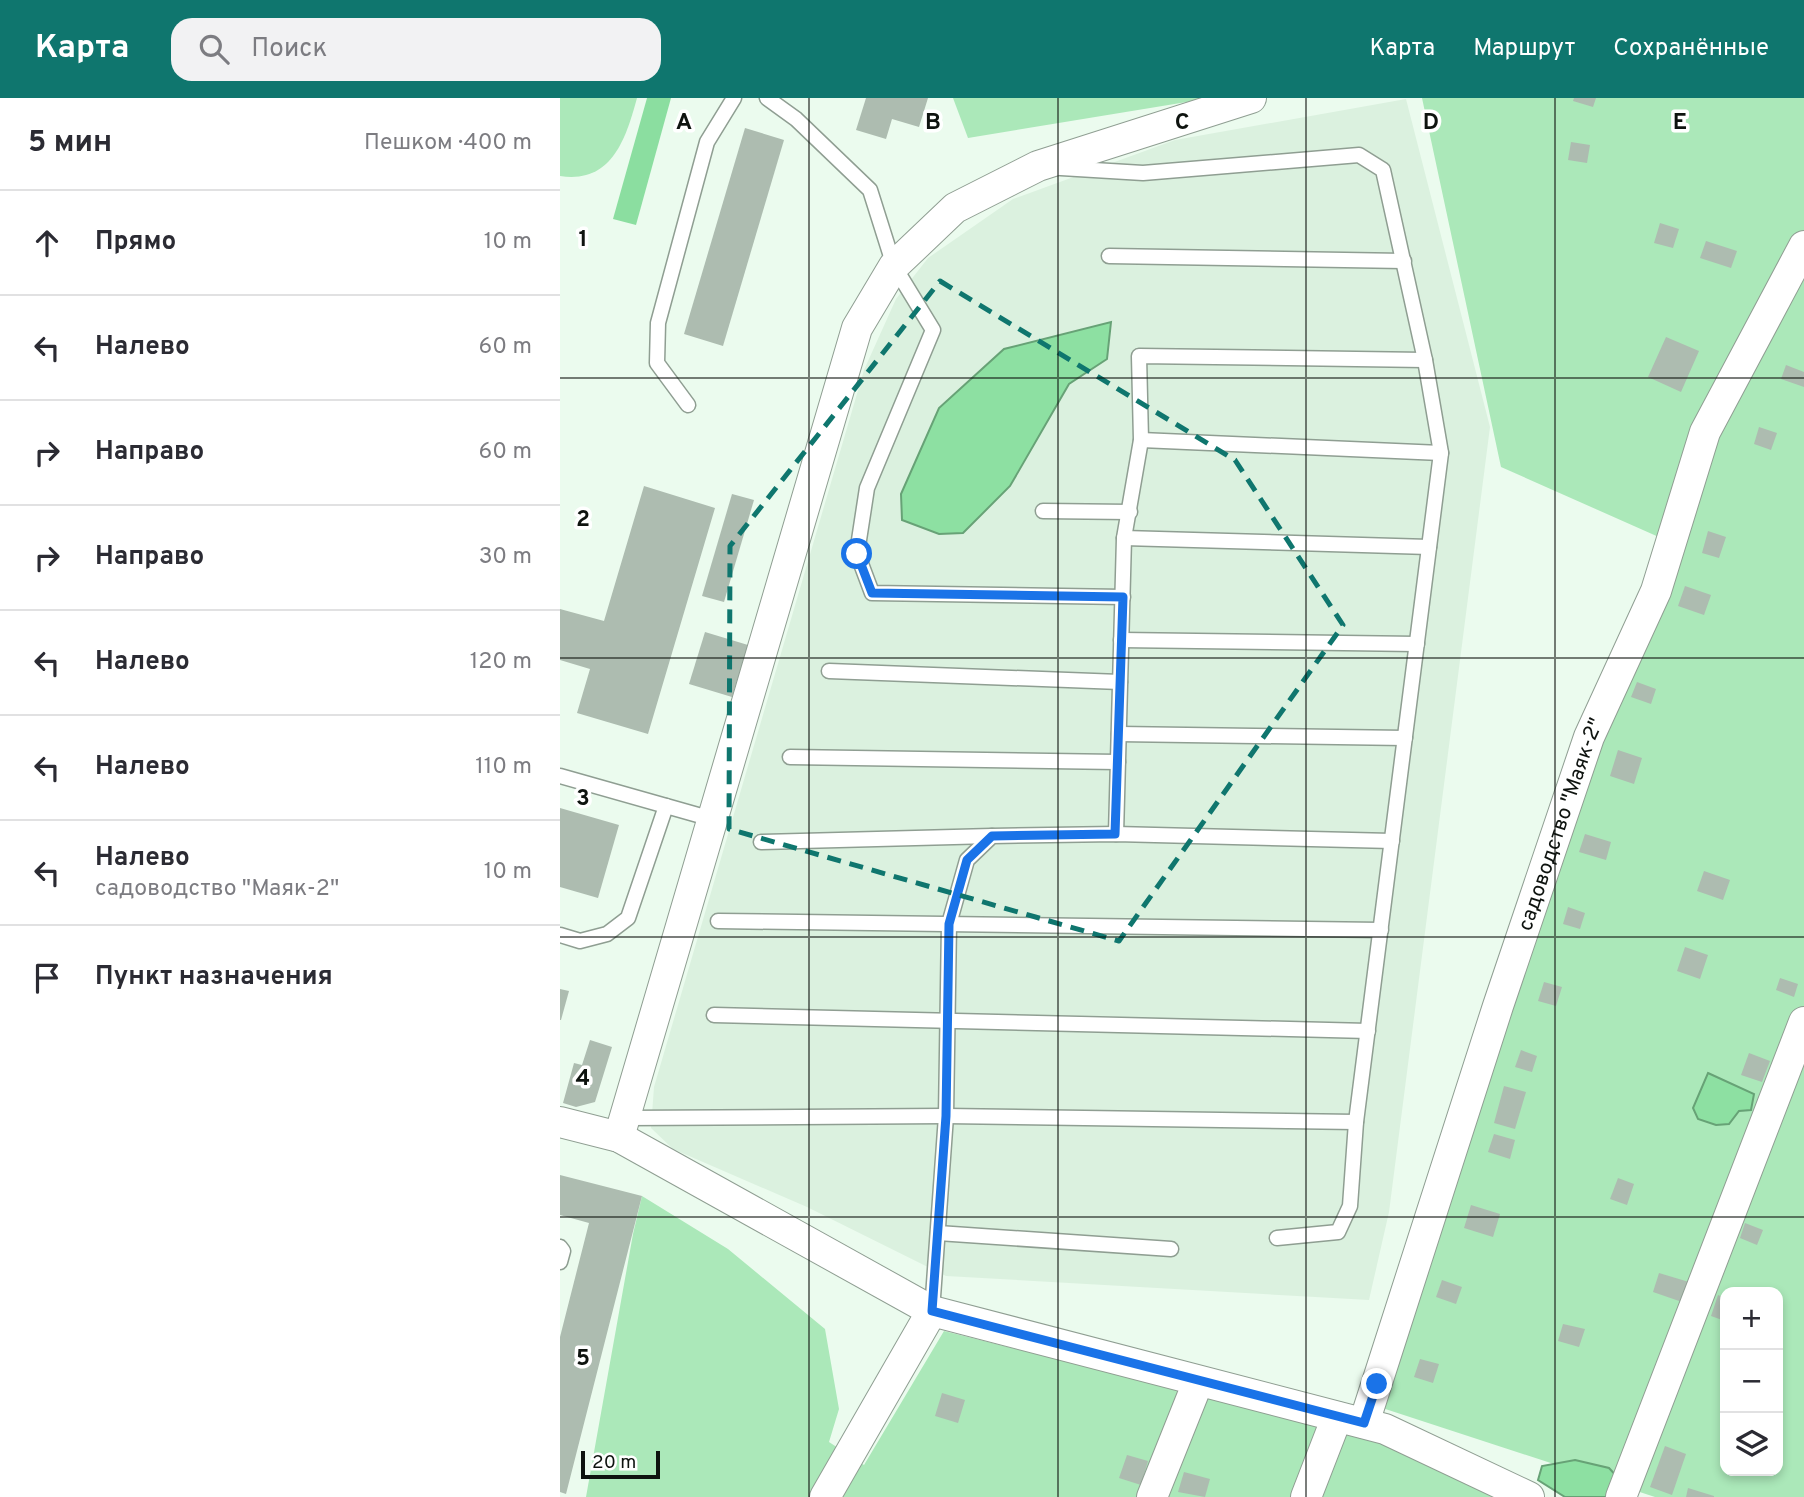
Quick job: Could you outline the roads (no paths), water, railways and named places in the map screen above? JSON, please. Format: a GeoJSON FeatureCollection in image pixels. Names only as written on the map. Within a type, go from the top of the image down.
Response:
{"type":"FeatureCollection","features":[{"type":"Feature","properties":{"kind":"street"},"geometry":{"type":"LineString","coordinates":[[622,1128],[857,328],[894,266],[955,208],[1038,166],[1251,98]]}},
{"type":"Feature","properties":{"kind":"street","name":"садоводство \"Маяк-2\""},"geometry":{"type":"LineString","coordinates":[[1306,1497],[1350,1420],[1498,1006],[1589,737],[1656,591],[1705,432],[1804,246]]}},
{"type":"Feature","properties":{"kind":"street"},"geometry":{"type":"LineString","coordinates":[[1621,1497],[1804,1022]]}},
{"type":"Feature","properties":{"kind":"street"},"geometry":{"type":"LineString","coordinates":[[560,1122],[622,1128],[932,1311],[1385,1429],[1529,1497]]}},
{"type":"Feature","properties":{"kind":"street"},"geometry":{"type":"LineString","coordinates":[[825,1497],[932,1311]]}},
{"type":"Feature","properties":{"kind":"street"},"geometry":{"type":"LineString","coordinates":[[1153,1497],[1198,1382]]}},
{"type":"Feature","properties":{"kind":"lane"},"geometry":{"type":"LineString","coordinates":[[688,405],[657,363],[658,323],[707,142],[734,98]]}},
{"type":"Feature","properties":{"kind":"lane"},"geometry":{"type":"LineString","coordinates":[[766,98],[796,119],[870,191],[894,266],[933,330],[867,488],[857,554],[872,593],[1123,597]]}},
{"type":"Feature","properties":{"kind":"lane"},"geometry":{"type":"LineString","coordinates":[[1038,166],[1143,173],[1359,155],[1384,170],[1425,360],[1441,453],[1356,1122],[1350,1206],[1338,1232],[1277,1238]]}},
{"type":"Feature","properties":{"kind":"lane"},"geometry":{"type":"LineString","coordinates":[[1109,256],[1404,261]]}},
{"type":"Feature","properties":{"kind":"lane"},"geometry":{"type":"LineString","coordinates":[[1115,834],[1124,538],[1141,440],[1139,356],[1425,360]]}},
{"type":"Feature","properties":{"kind":"lane"},"geometry":{"type":"LineString","coordinates":[[1141,440],[1441,453]]}},
{"type":"Feature","properties":{"kind":"lane"},"geometry":{"type":"LineString","coordinates":[[1043,511],[1130,512]]}},
{"type":"Feature","properties":{"kind":"lane"},"geometry":{"type":"LineString","coordinates":[[1124,538],[1429,547]]}},
{"type":"Feature","properties":{"kind":"lane"},"geometry":{"type":"LineString","coordinates":[[1122,640],[1417,644]]}},
{"type":"Feature","properties":{"kind":"lane"},"geometry":{"type":"LineString","coordinates":[[829,671],[1120,682]]}},
{"type":"Feature","properties":{"kind":"lane"},"geometry":{"type":"LineString","coordinates":[[1119,734],[1405,738]]}},
{"type":"Feature","properties":{"kind":"lane"},"geometry":{"type":"LineString","coordinates":[[790,757],[1118,762]]}},
{"type":"Feature","properties":{"kind":"lane"},"geometry":{"type":"LineString","coordinates":[[560,776],[712,819]]}},
{"type":"Feature","properties":{"kind":"lane"},"geometry":{"type":"LineString","coordinates":[[560,935],[580,941],[607,934],[628,918],[666,806]]}},
{"type":"Feature","properties":{"kind":"lane"},"geometry":{"type":"LineString","coordinates":[[761,842],[1115,834],[1392,841]]}},
{"type":"Feature","properties":{"kind":"lane"},"geometry":{"type":"LineString","coordinates":[[932,1311],[946,1116],[949,924],[967,860],[992,836]]}},
{"type":"Feature","properties":{"kind":"lane"},"geometry":{"type":"LineString","coordinates":[[718,921],[1381,930]]}},
{"type":"Feature","properties":{"kind":"lane"},"geometry":{"type":"LineString","coordinates":[[714,1015],[1368,1031]]}},
{"type":"Feature","properties":{"kind":"lane"},"geometry":{"type":"LineString","coordinates":[[622,1128],[946,1116],[1356,1122]]}},
{"type":"Feature","properties":{"kind":"lane"},"geometry":{"type":"LineString","coordinates":[[938,1233],[1171,1249]]}},
{"type":"Feature","properties":{"kind":"lane"},"geometry":{"type":"LineString","coordinates":[[560,1247],[563,1251],[560,1262]]}}]}
